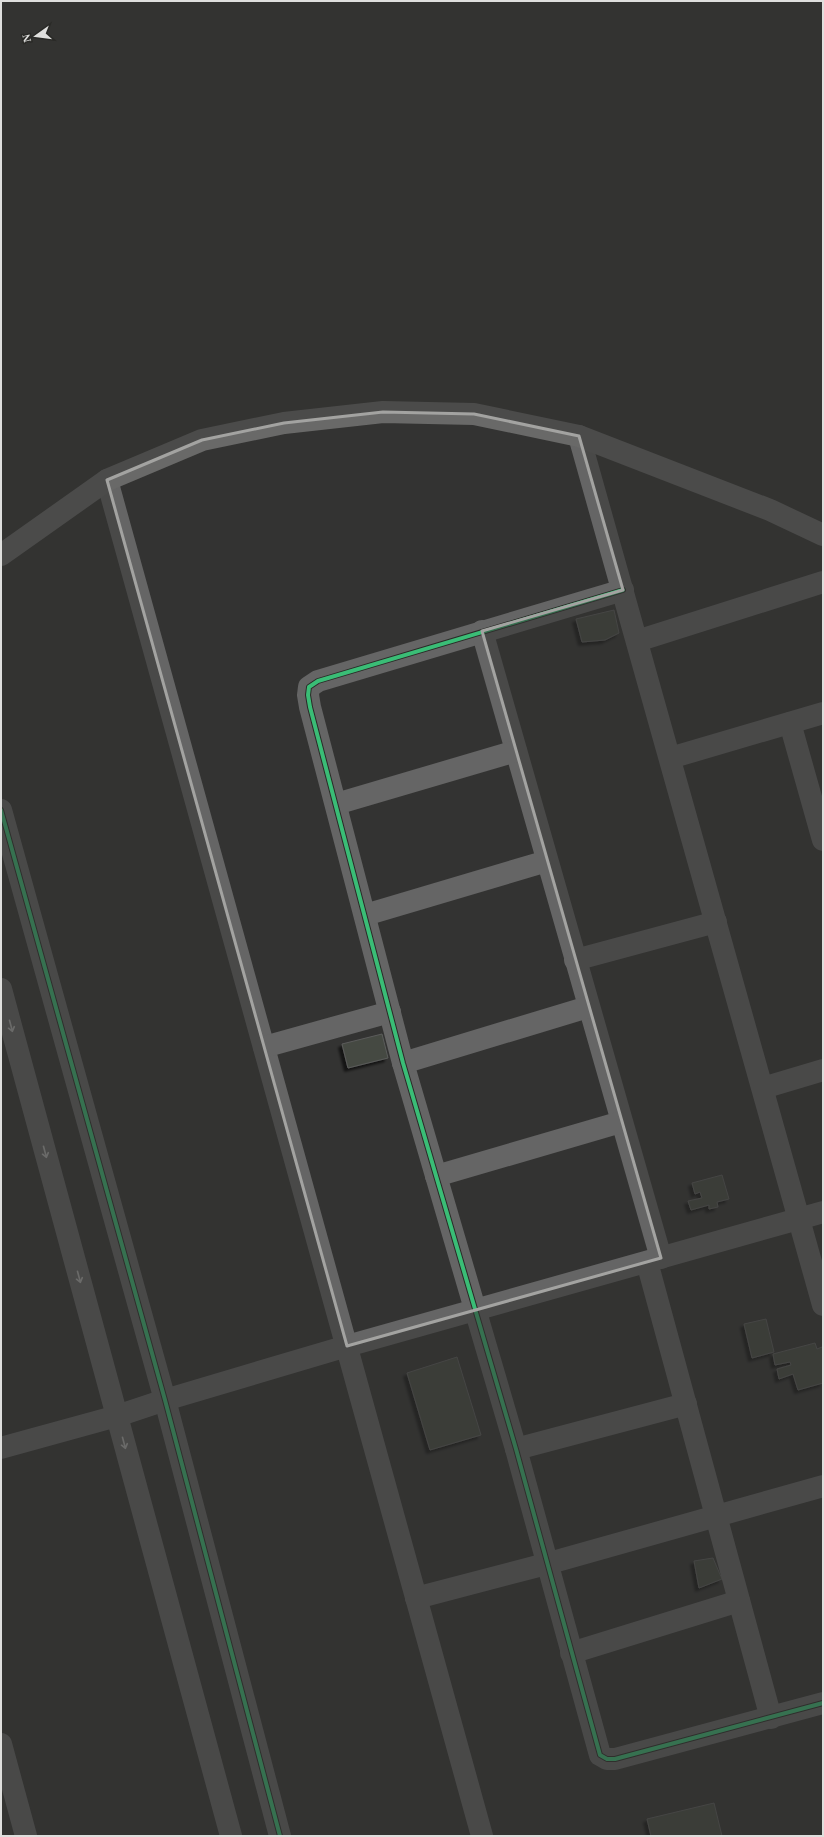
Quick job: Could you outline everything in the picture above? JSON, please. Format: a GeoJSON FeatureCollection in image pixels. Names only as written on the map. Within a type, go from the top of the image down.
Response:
{"type":"FeatureCollection","features":[{"type":"Feature","properties":{"kind":"street"},"geometry":{"type":"LineString","coordinates":[[1,555],[107,480],[202,440],[284,423],[383,412],[474,414],[580,436],[770,510],[823,535]]}},
{"type":"Feature","properties":{"kind":"street"},"geometry":{"type":"LineString","coordinates":[[580,436],[823,1305]]}},
{"type":"Feature","properties":{"kind":"street"},"geometry":{"type":"LineString","coordinates":[[107,480],[482,1836]]}},
{"type":"Feature","properties":{"kind":"street"},"geometry":{"type":"LineString","coordinates":[[637,641],[823,582]]}},
{"type":"Feature","properties":{"kind":"street"},"geometry":{"type":"LineString","coordinates":[[623,590],[318,681],[309,687],[308,695],[403,1063],[516,1449],[546,1564],[600,1755],[607,1759],[615,1759],[823,1703]]}},
{"type":"Feature","properties":{"kind":"street"},"geometry":{"type":"LineString","coordinates":[[482,631],[621,1122],[686,1404],[771,1718]]}},
{"type":"Feature","properties":{"kind":"street"},"geometry":{"type":"LineString","coordinates":[[670,758],[823,713]]}},
{"type":"Feature","properties":{"kind":"street"},"geometry":{"type":"LineString","coordinates":[[790,723],[823,840]]}},
{"type":"Feature","properties":{"kind":"street"},"geometry":{"type":"LineString","coordinates":[[336,804],[516,751]]}},
{"type":"Feature","properties":{"kind":"street"},"geometry":{"type":"LineString","coordinates":[[1,810],[165,1400],[280,1836]]}},
{"type":"Feature","properties":{"kind":"street"},"geometry":{"type":"LineString","coordinates":[[365,915],[547,861]]}},
{"type":"Feature","properties":{"kind":"street"},"geometry":{"type":"LineString","coordinates":[[575,960],[716,922]]}},
{"type":"Feature","properties":{"kind":"street"},"geometry":{"type":"LineString","coordinates":[[1,989],[231,1836]]}},
{"type":"Feature","properties":{"kind":"street"},"geometry":{"type":"LineString","coordinates":[[403,1063],[588,1007]]}},
{"type":"Feature","properties":{"kind":"street"},"geometry":{"type":"LineString","coordinates":[[264,1047],[390,1012]]}},
{"type":"Feature","properties":{"kind":"street"},"geometry":{"type":"LineString","coordinates":[[762,1088],[823,1070]]}},
{"type":"Feature","properties":{"kind":"street"},"geometry":{"type":"LineString","coordinates":[[436,1176],[621,1122]]}},
{"type":"Feature","properties":{"kind":"street"},"geometry":{"type":"LineString","coordinates":[[1,1448],[117,1416],[165,1400],[347,1346],[823,1212]]}},
{"type":"Feature","properties":{"kind":"street"},"geometry":{"type":"LineString","coordinates":[[516,1449],[686,1404]]}},
{"type":"Feature","properties":{"kind":"street"},"geometry":{"type":"LineString","coordinates":[[416,1598],[546,1564],[823,1486]]}},
{"type":"Feature","properties":{"kind":"street"},"geometry":{"type":"LineString","coordinates":[[571,1653],[739,1601]]}},
{"type":"Feature","properties":{"kind":"street"},"geometry":{"type":"LineString","coordinates":[[1,1744],[26,1836]]}},
{"type":"Feature","properties":{"kind":"highlighted area"},"geometry":{"type":"Polygon","coordinates":[[[383,412],[474,414],[579,436],[623,590],[482,631],[661,1258],[347,1346],[107,480],[202,440],[284,423],[383,412]]]}},
{"type":"Feature","properties":{"kind":"building"},"geometry":{"type":"Polygon","coordinates":[[[614,610],[619,633],[605,640],[582,642],[576,619],[614,610]]]}},
{"type":"Feature","properties":{"kind":"building"},"geometry":{"type":"Polygon","coordinates":[[[382,1034],[388,1058],[348,1068],[342,1044],[382,1034]]]}},
{"type":"Feature","properties":{"kind":"building"},"geometry":{"type":"Polygon","coordinates":[[[722,1175],[729,1199],[717,1202],[718,1207],[709,1209],[709,1205],[691,1210],[688,1201],[702,1198],[700,1192],[695,1194],[692,1183],[722,1175]]]}},
{"type":"Feature","properties":{"kind":"building"},"geometry":{"type":"Polygon","coordinates":[[[766,1319],[774,1352],[752,1358],[744,1324],[766,1319]]]}},
{"type":"Feature","properties":{"kind":"building"},"geometry":{"type":"Polygon","coordinates":[[[815,1343],[817,1349],[822,1347],[823,1350],[823,1383],[798,1390],[793,1374],[779,1379],[777,1369],[791,1365],[790,1362],[775,1365],[773,1354],[815,1343]]]}},
{"type":"Feature","properties":{"kind":"building"},"geometry":{"type":"Polygon","coordinates":[[[457,1357],[481,1435],[430,1450],[407,1373],[457,1357]]]}},
{"type":"Feature","properties":{"kind":"building"},"geometry":{"type":"Polygon","coordinates":[[[713,1558],[722,1579],[699,1588],[694,1561],[713,1558]]]}},
{"type":"Feature","properties":{"kind":"building"},"geometry":{"type":"Polygon","coordinates":[[[714,1803],[722,1836],[651,1836],[647,1819],[714,1803]]]}},
{"type":"Feature","properties":{"kind":"cycle path"},"geometry":{"type":"LineString","coordinates":[[623,590],[318,681],[309,687],[308,695],[310,707],[403,1063],[516,1449],[600,1755],[607,1759],[615,1759],[823,1703]]}},
{"type":"Feature","properties":{"kind":"cycle path"},"geometry":{"type":"LineString","coordinates":[[1,810],[165,1400],[280,1836]]}}]}
